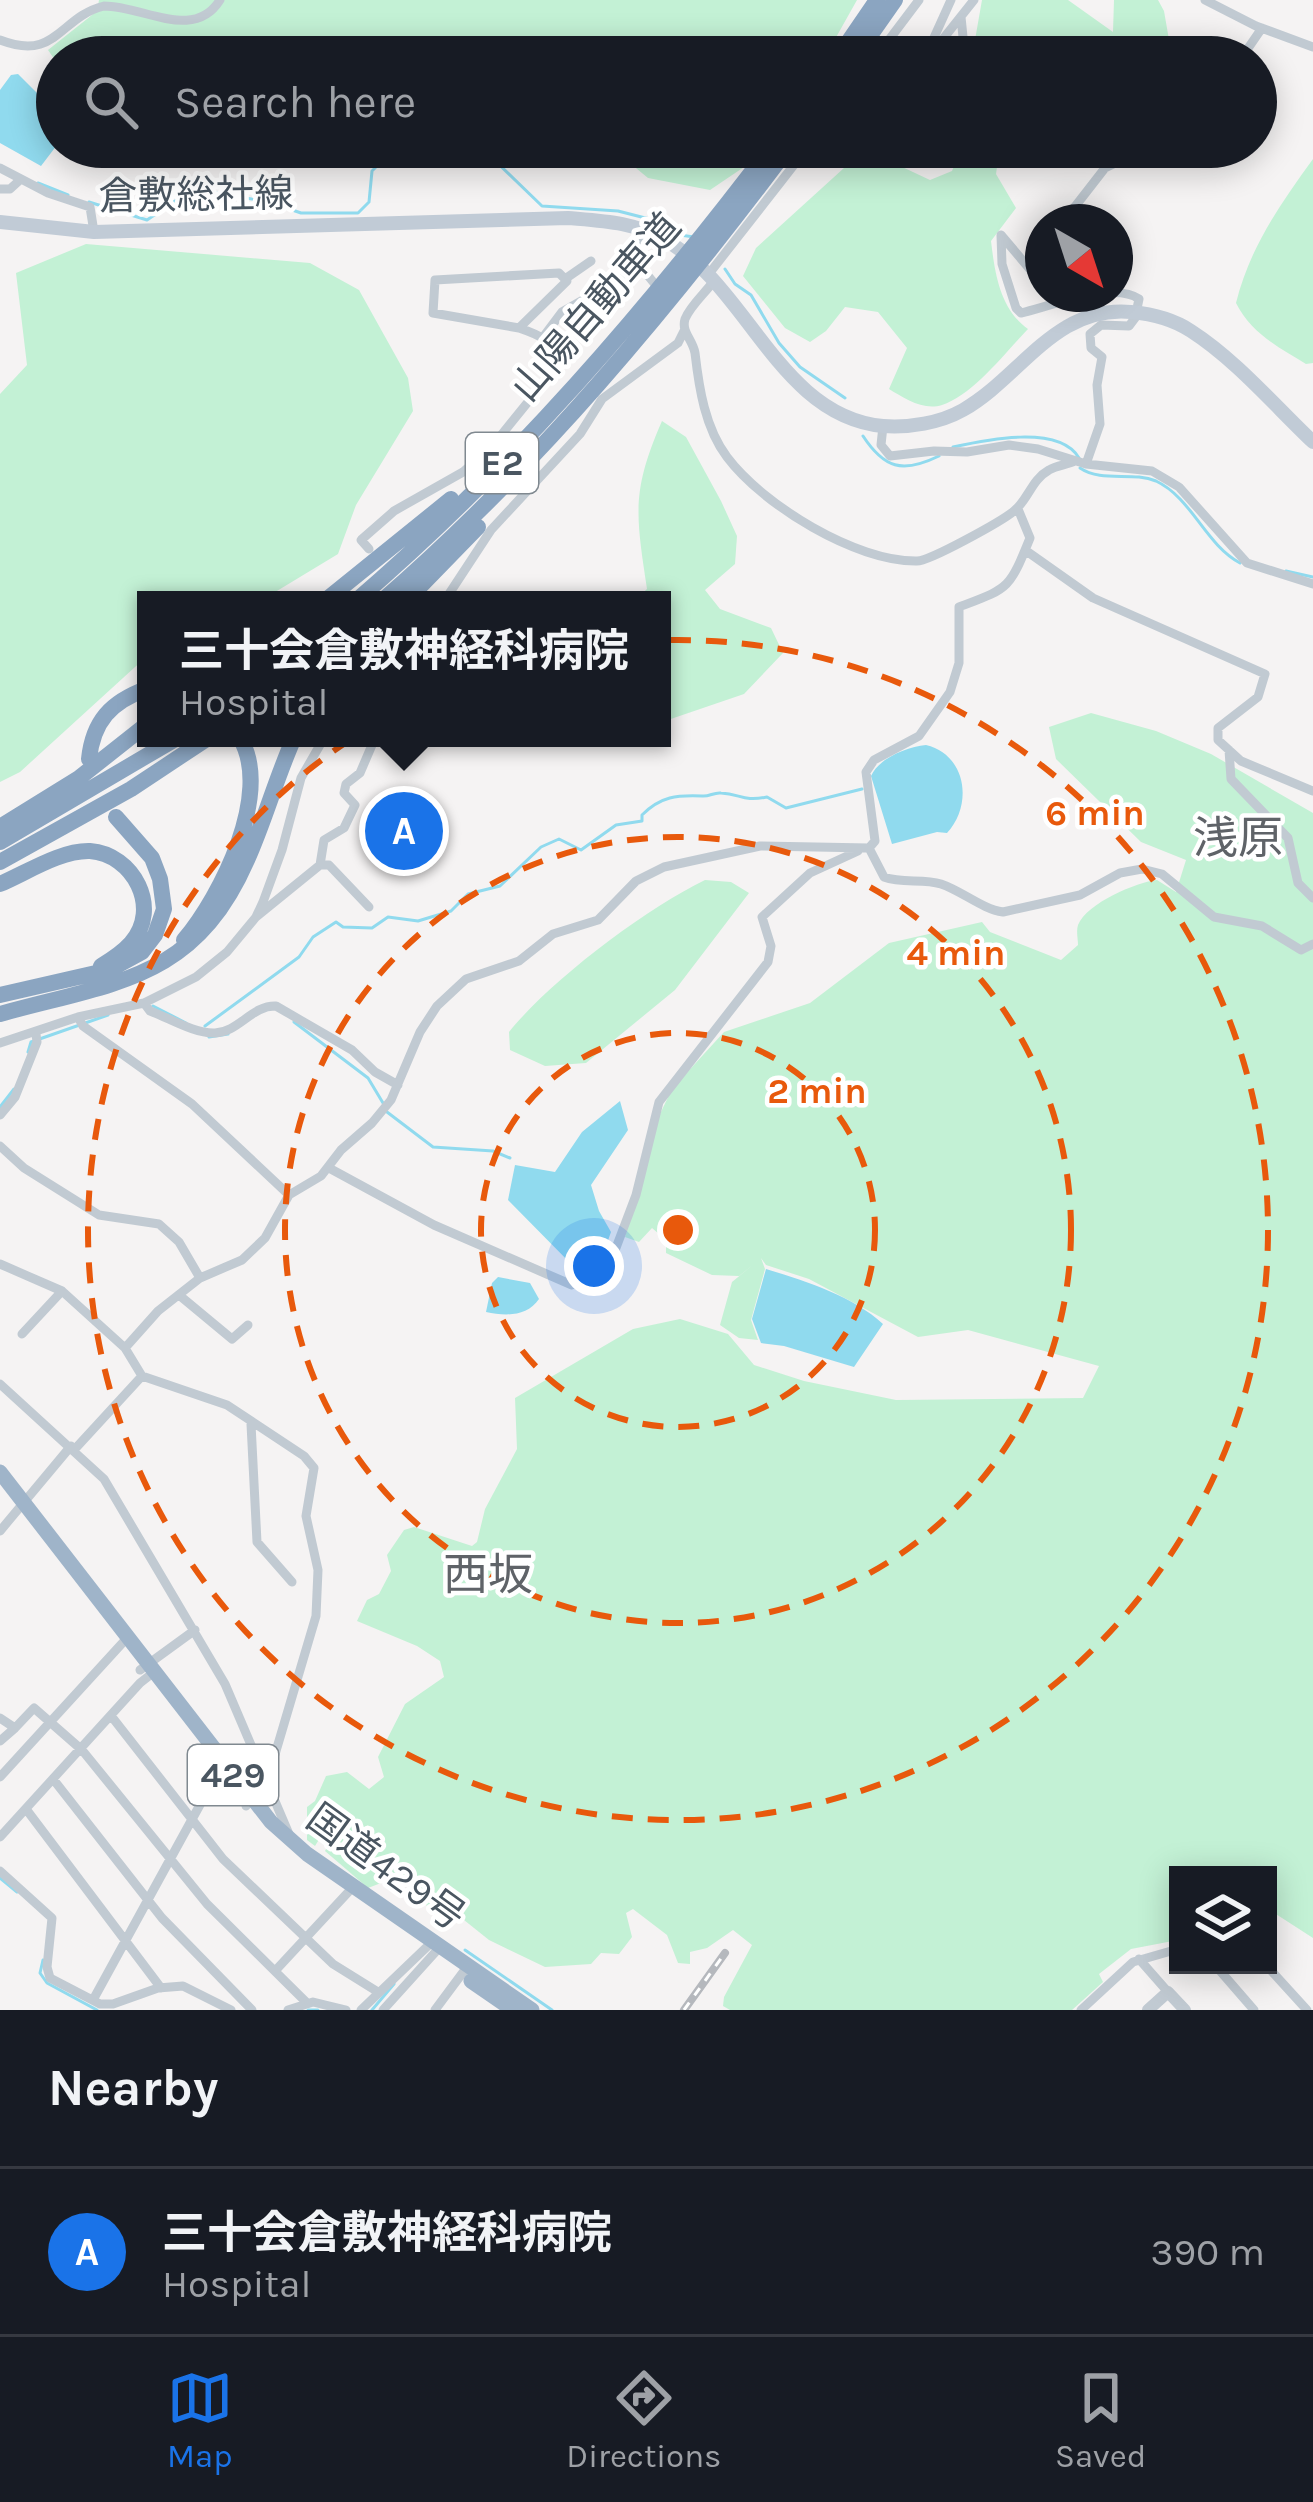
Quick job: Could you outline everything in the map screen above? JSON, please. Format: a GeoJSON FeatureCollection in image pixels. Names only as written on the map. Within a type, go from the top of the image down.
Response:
{"type":"FeatureCollection","features":[{"type":"Feature","properties":{"kind":"highway"},"geometry":{"type":"LineString","coordinates":[[852,36],[877,0]]}},
{"type":"Feature","properties":{"kind":"highway"},"geometry":{"type":"LineString","coordinates":[[870,36],[895,0]]}},
{"type":"Feature","properties":{"kind":"highway","name":"山陽自動車道"},"geometry":{"type":"LineString","coordinates":[[642,322],[755,168]]}},
{"type":"Feature","properties":{"kind":"highway","name":"山陽自動車道"},"geometry":{"type":"LineString","coordinates":[[393,591],[512,478],[771,168]]}},
{"type":"Feature","properties":{"kind":"highway"},"geometry":{"type":"LineString","coordinates":[[337,591],[597,374]]}},
{"type":"Feature","properties":{"kind":"highway"},"geometry":{"type":"LineString","coordinates":[[416,591],[531,469],[597,374]]}},
{"type":"Feature","properties":{"kind":"highway","name":"山陽自動車道"},"geometry":{"type":"LineString","coordinates":[[367,591],[597,374]]}},
{"type":"Feature","properties":{"kind":"highway"},"geometry":{"type":"LineString","coordinates":[[89,759],[97,722],[122,698],[137,692]]}},
{"type":"Feature","properties":{"kind":"highway"},"geometry":{"type":"LineString","coordinates":[[0,827],[79,778],[137,732]]}},
{"type":"Feature","properties":{"kind":"highway"},"geometry":{"type":"LineString","coordinates":[[0,842],[162,747]]}},
{"type":"Feature","properties":{"kind":"highway"},"geometry":{"type":"LineString","coordinates":[[0,862],[131,789],[194,747]]}},
{"type":"Feature","properties":{"kind":"highway"},"geometry":{"type":"LineString","coordinates":[[168,959],[210,906],[236,846],[251,780],[246,747]]}},
{"type":"Feature","properties":{"kind":"highway"},"geometry":{"type":"LineString","coordinates":[[0,1014],[144,974],[187,950],[231,894],[290,747]]}},
{"type":"Feature","properties":{"kind":"highway"},"geometry":{"type":"LineString","coordinates":[[0,995],[124,964],[155,935],[164,909],[160,879],[152,858],[116,817]]}},
{"type":"Feature","properties":{"kind":"highway"},"geometry":{"type":"LineString","coordinates":[[0,884],[88,851],[120,861],[137,878],[144,901],[140,928],[133,942],[90,973]]}},
{"type":"Feature","properties":{"kind":"highway","name":"国道429号"},"geometry":{"type":"LineString","coordinates":[[0,1472],[19,1505],[291,1853],[433,1948],[505,2004],[532,2010]]}},
{"type":"Feature","properties":{"kind":"highway","name":"国道429号"},"geometry":{"type":"LineString","coordinates":[[0,1488],[19,1505]]}},
{"type":"Feature","properties":{"kind":"highway","name":"国道429号"},"geometry":{"type":"LineString","coordinates":[[249,1803],[350,1891]]}},
{"type":"Feature","properties":{"kind":"main road","name":"倉敷総社線"},"geometry":{"type":"LineString","coordinates":[[0,222],[94,232],[568,218],[620,222],[668,241],[710,279],[785,368],[823,403],[851,418],[883,426],[936,421],[959,412],[998,384],[1064,326],[1101,313],[1137,312],[1192,331],[1313,442]]}},
{"type":"Feature","properties":{"kind":"street"},"geometry":{"type":"LineString","coordinates":[[59,36],[90,9],[104,6],[190,22],[206,18],[220,0]]}},
{"type":"Feature","properties":{"kind":"street"},"geometry":{"type":"LineString","coordinates":[[892,36],[919,0]]}},
{"type":"Feature","properties":{"kind":"street"},"geometry":{"type":"LineString","coordinates":[[939,36],[952,0]]}},
{"type":"Feature","properties":{"kind":"street"},"geometry":{"type":"LineString","coordinates":[[946,36],[974,0]]}},
{"type":"Feature","properties":{"kind":"street"},"geometry":{"type":"LineString","coordinates":[[1205,0],[1313,47]]}},
{"type":"Feature","properties":{"kind":"street"},"geometry":{"type":"LineString","coordinates":[[961,17],[963,36]]}},
{"type":"Feature","properties":{"kind":"street"},"geometry":{"type":"LineString","coordinates":[[1256,36],[1262,28]]}},
{"type":"Feature","properties":{"kind":"street"},"geometry":{"type":"LineString","coordinates":[[0,40],[20,47],[36,44]]}},
{"type":"Feature","properties":{"kind":"street"},"geometry":{"type":"LineString","coordinates":[[0,168],[90,207],[94,232]]}},
{"type":"Feature","properties":{"kind":"street"},"geometry":{"type":"LineString","coordinates":[[451,591],[491,530],[580,434],[602,399],[678,343],[710,279],[792,168]]}},
{"type":"Feature","properties":{"kind":"street"},"geometry":{"type":"LineString","coordinates":[[1077,204],[1105,168]]}},
{"type":"Feature","properties":{"kind":"street"},"geometry":{"type":"LineString","coordinates":[[0,189],[10,189],[21,179]]}},
{"type":"Feature","properties":{"kind":"street"},"geometry":{"type":"LineString","coordinates":[[639,228],[640,267],[694,344],[700,397],[724,452],[772,499],[813,528],[880,556],[921,562],[1018,509],[1030,486],[1050,469],[1080,462],[1100,424],[1097,385],[1102,357],[1091,347],[1090,334],[1101,325],[1129,326],[1137,312],[1138,297],[1133,295]]}},
{"type":"Feature","properties":{"kind":"street"},"geometry":{"type":"LineString","coordinates":[[1025,263],[1001,235],[1002,264],[1018,311],[1025,309]]}},
{"type":"Feature","properties":{"kind":"street"},"geometry":{"type":"LineString","coordinates":[[518,328],[565,279],[591,261]]}},
{"type":"Feature","properties":{"kind":"street"},"geometry":{"type":"LineString","coordinates":[[544,336],[562,312],[640,267]]}},
{"type":"Feature","properties":{"kind":"street"},"geometry":{"type":"LineString","coordinates":[[369,549],[361,540],[394,511],[463,472],[512,427],[558,365],[559,356],[544,336],[433,313],[435,280],[559,273],[565,279]]}},
{"type":"Feature","properties":{"kind":"street"},"geometry":{"type":"LineString","coordinates":[[883,426],[881,445],[898,458],[1009,445],[1080,462],[1152,471],[1179,487],[1247,563],[1313,584]]}},
{"type":"Feature","properties":{"kind":"street"},"geometry":{"type":"LineString","coordinates":[[329,1168],[449,1232],[572,1286],[608,1269],[636,1195],[659,1102],[768,962],[771,946],[762,917],[809,873],[869,848],[875,841],[866,782],[870,765],[919,736],[955,681],[962,637],[959,607],[996,596],[1025,550],[1030,538],[1018,509]]}},
{"type":"Feature","properties":{"kind":"street"},"geometry":{"type":"LineString","coordinates":[[1025,550],[1093,598],[1265,674],[1258,697],[1218,728],[1218,740],[1241,761],[1313,790]]}},
{"type":"Feature","properties":{"kind":"street"},"geometry":{"type":"LineString","coordinates":[[256,917],[282,850],[301,778],[319,747]]}},
{"type":"Feature","properties":{"kind":"street"},"geometry":{"type":"LineString","coordinates":[[320,866],[325,840],[344,829],[350,817],[355,805],[344,793],[346,784],[359,772],[371,747]]}},
{"type":"Feature","properties":{"kind":"street"},"geometry":{"type":"LineString","coordinates":[[1229,751],[1231,779],[1288,838],[1298,883],[1313,898]]}},
{"type":"Feature","properties":{"kind":"street"},"geometry":{"type":"LineString","coordinates":[[124,1348],[200,1277],[242,1260],[265,1238],[289,1195],[329,1168],[385,1108],[420,1032],[443,998],[466,979],[519,961],[547,937],[598,920],[645,875],[664,867],[760,846],[869,848]]}},
{"type":"Feature","properties":{"kind":"street"},"geometry":{"type":"LineString","coordinates":[[869,848],[884,877],[937,882],[1003,912],[1080,895],[1120,873],[1142,869],[1162,874],[1214,917],[1262,926],[1301,950],[1313,944]]}},
{"type":"Feature","properties":{"kind":"street"},"geometry":{"type":"LineString","coordinates":[[0,1043],[37,1038],[79,1020],[146,1006],[196,977],[256,917],[320,866],[329,865],[369,908]]}},
{"type":"Feature","properties":{"kind":"street"},"geometry":{"type":"LineString","coordinates":[[146,1006],[188,1026],[221,1032],[260,1009],[276,1006],[352,1050],[398,1085]]}},
{"type":"Feature","properties":{"kind":"street"},"geometry":{"type":"LineString","coordinates":[[79,1020],[192,1104],[289,1195]]}},
{"type":"Feature","properties":{"kind":"street"},"geometry":{"type":"LineString","coordinates":[[0,1115],[15,1097],[37,1038]]}},
{"type":"Feature","properties":{"kind":"street"},"geometry":{"type":"LineString","coordinates":[[0,1146],[24,1168],[99,1215],[159,1224],[179,1242],[200,1277]]}},
{"type":"Feature","properties":{"kind":"street"},"geometry":{"type":"LineString","coordinates":[[0,1264],[62,1291],[124,1348],[142,1376],[227,1405],[304,1456],[314,1468],[306,1516],[318,1570],[316,1616],[268,1778],[249,1803]]}},
{"type":"Feature","properties":{"kind":"street"},"geometry":{"type":"LineString","coordinates":[[22,1334],[62,1291]]}},
{"type":"Feature","properties":{"kind":"street"},"geometry":{"type":"LineString","coordinates":[[179,1295],[232,1339],[248,1325]]}},
{"type":"Feature","properties":{"kind":"street"},"geometry":{"type":"LineString","coordinates":[[0,1531],[142,1376]]}},
{"type":"Feature","properties":{"kind":"street"},"geometry":{"type":"LineString","coordinates":[[0,1384],[104,1479],[225,1684],[290,1839]]}},
{"type":"Feature","properties":{"kind":"street"},"geometry":{"type":"LineString","coordinates":[[251,1424],[256,1542],[292,1582]]}},
{"type":"Feature","properties":{"kind":"street"},"geometry":{"type":"LineString","coordinates":[[0,1837],[112,1717],[147,1671],[195,1630]]}},
{"type":"Feature","properties":{"kind":"street"},"geometry":{"type":"LineString","coordinates":[[0,1777],[124,1640]]}},
{"type":"Feature","properties":{"kind":"street"},"geometry":{"type":"LineString","coordinates":[[0,1741],[34,1708],[82,1750],[207,1904],[306,2002],[346,2010]]}},
{"type":"Feature","properties":{"kind":"street"},"geometry":{"type":"LineString","coordinates":[[112,1717],[223,1859],[333,1964],[378,1992]]}},
{"type":"Feature","properties":{"kind":"street"},"geometry":{"type":"LineString","coordinates":[[0,1718],[15,1728]]}},
{"type":"Feature","properties":{"kind":"street"},"geometry":{"type":"LineString","coordinates":[[99,2005],[126,1939],[224,1771]]}},
{"type":"Feature","properties":{"kind":"street"},"geometry":{"type":"LineString","coordinates":[[53,1779],[148,1899],[252,2010]]}},
{"type":"Feature","properties":{"kind":"street"},"geometry":{"type":"LineString","coordinates":[[26,1809],[161,1988]]}},
{"type":"Feature","properties":{"kind":"street"},"geometry":{"type":"LineString","coordinates":[[0,1871],[52,1918],[50,1978],[99,2005],[183,1986],[231,2010]]}},
{"type":"Feature","properties":{"kind":"street"},"geometry":{"type":"LineString","coordinates":[[275,1971],[350,1891]]}},
{"type":"Feature","properties":{"kind":"street"},"geometry":{"type":"LineString","coordinates":[[362,2010],[433,1948]]}},
{"type":"Feature","properties":{"kind":"street"},"geometry":{"type":"LineString","coordinates":[[383,2010],[433,1948]]}},
{"type":"Feature","properties":{"kind":"street"},"geometry":{"type":"LineString","coordinates":[[1081,2010],[1139,1959],[1169,1951]]}},
{"type":"Feature","properties":{"kind":"street"},"geometry":{"type":"LineString","coordinates":[[1139,1959],[1185,2010]]}},
{"type":"Feature","properties":{"kind":"street"},"geometry":{"type":"LineString","coordinates":[[435,2010],[464,1971]]}},
{"type":"Feature","properties":{"kind":"street"},"geometry":{"type":"LineString","coordinates":[[1223,1974],[1254,2010]]}},
{"type":"Feature","properties":{"kind":"street"},"geometry":{"type":"LineString","coordinates":[[1274,1974],[1307,2010]]}},
{"type":"Feature","properties":{"kind":"street"},"geometry":{"type":"LineString","coordinates":[[1148,2010],[1168,1992]]}},
{"type":"Feature","properties":{"kind":"street"},"geometry":{"type":"LineString","coordinates":[[289,2010],[306,2002]]}},
{"type":"Feature","properties":{"kind":"green space"},"geometry":{"type":"Polygon","coordinates":[[[99,0],[857,0],[837,36],[66,36],[97,11],[99,0]]]}},
{"type":"Feature","properties":{"kind":"green space"},"geometry":{"type":"Polygon","coordinates":[[[982,0],[1068,0],[1113,32],[1114,0],[1158,0],[1168,36],[976,36],[982,0]]]}},
{"type":"Feature","properties":{"kind":"green space"},"geometry":{"type":"Polygon","coordinates":[[[1313,159],[1313,363],[1306,364],[1257,331],[1236,303],[1258,245],[1313,159]]]}},
{"type":"Feature","properties":{"kind":"green space"},"geometry":{"type":"Polygon","coordinates":[[[636,168],[743,168],[710,190],[648,178],[636,168]]]}},
{"type":"Feature","properties":{"kind":"green space"},"geometry":{"type":"Polygon","coordinates":[[[844,168],[904,168],[930,180],[952,171],[997,168],[1016,208],[991,241],[995,266],[1005,301],[1028,329],[965,393],[942,405],[928,406],[889,389],[907,348],[878,312],[845,307],[810,342],[785,328],[743,276],[756,248],[844,168]]]}},
{"type":"Feature","properties":{"kind":"green space"},"geometry":{"type":"Polygon","coordinates":[[[86,244],[310,263],[359,290],[408,378],[413,411],[356,505],[338,554],[277,591],[137,591],[137,665],[20,772],[0,782],[0,394],[27,365],[16,273],[86,244]]]}},
{"type":"Feature","properties":{"kind":"green space"},"geometry":{"type":"Polygon","coordinates":[[[662,421],[686,437],[737,536],[735,564],[705,590],[720,609],[771,628],[783,653],[744,694],[671,719],[671,591],[645,591],[639,504],[645,467],[662,421]]]}},
{"type":"Feature","properties":{"kind":"green space"},"geometry":{"type":"Polygon","coordinates":[[[1091,713],[1156,731],[1211,754],[1313,813],[1313,1938],[1277,1915],[1277,1866],[1169,1866],[1169,1942],[1131,1949],[1099,1974],[1103,1982],[1072,2010],[730,2010],[723,2006],[724,1997],[752,1945],[733,1930],[707,1948],[690,1952],[690,1964],[678,1963],[667,1935],[633,1909],[626,1913],[632,1937],[619,1954],[601,1953],[591,1964],[545,1967],[489,1940],[459,1916],[427,1906],[406,1881],[394,1878],[368,1888],[325,1851],[350,1818],[338,1809],[315,1846],[307,1840],[307,1807],[315,1801],[326,1776],[347,1772],[369,1789],[384,1777],[378,1757],[405,1704],[444,1677],[440,1661],[417,1646],[357,1621],[391,1571],[387,1555],[404,1530],[414,1527],[472,1546],[477,1542],[485,1509],[517,1449],[515,1398],[633,1329],[680,1319],[728,1334],[754,1365],[896,1400],[1083,1398],[1099,1366],[968,1330],[918,1337],[809,1279],[766,1265],[761,1258],[765,1269],[751,1320],[758,1340],[739,1338],[720,1325],[732,1282],[754,1264],[739,1276],[712,1275],[666,1253],[666,1240],[652,1228],[639,1242],[625,1237],[658,1118],[672,1089],[724,1032],[810,1003],[889,943],[982,922],[990,932],[1061,960],[1078,945],[1077,927],[1083,917],[1102,902],[1157,880],[1176,892],[1186,860],[1141,842],[1056,759],[1049,727],[1091,713]]]}},
{"type":"Feature","properties":{"kind":"green space"},"geometry":{"type":"Polygon","coordinates":[[[705,880],[731,882],[749,893],[675,990],[586,1063],[545,1066],[510,1050],[509,1032],[573,969],[655,909],[705,880]]]}},
{"type":"Feature","properties":{"kind":"water"},"geometry":{"type":"Polygon","coordinates":[[[18,74],[36,92],[36,163],[0,143],[0,90],[11,75],[18,74]]]}},
{"type":"Feature","properties":{"kind":"water"},"geometry":{"type":"Polygon","coordinates":[[[926,745],[940,751],[958,770],[963,795],[960,809],[947,833],[892,844],[871,776],[894,754],[926,745]]]}},
{"type":"Feature","properties":{"kind":"water"},"geometry":{"type":"Polygon","coordinates":[[[620,1101],[628,1130],[591,1185],[611,1232],[601,1260],[577,1270],[508,1200],[515,1165],[555,1172],[582,1132],[620,1101]]]}},
{"type":"Feature","properties":{"kind":"water"},"geometry":{"type":"Polygon","coordinates":[[[766,1269],[843,1297],[883,1324],[854,1367],[761,1343],[752,1319],[766,1269]]]}},
{"type":"Feature","properties":{"kind":"water"},"geometry":{"type":"Polygon","coordinates":[[[498,1277],[530,1283],[539,1299],[522,1312],[486,1312],[492,1283],[498,1277]]]}},
{"type":"Feature","properties":{"kind":"waterway"},"geometry":{"type":"LineString","coordinates":[[89,202],[147,220],[184,195],[206,191],[301,213],[358,213],[369,202],[375,168]]}},
{"type":"Feature","properties":{"kind":"waterway"},"geometry":{"type":"LineString","coordinates":[[503,168],[542,206],[618,211],[694,237]]}},
{"type":"Feature","properties":{"kind":"waterway"},"geometry":{"type":"LineString","coordinates":[[38,183],[68,195]]}},
{"type":"Feature","properties":{"kind":"waterway"},"geometry":{"type":"LineString","coordinates":[[725,269],[751,295],[779,343],[800,367],[845,398]]}},
{"type":"Feature","properties":{"kind":"waterway"},"geometry":{"type":"LineString","coordinates":[[863,436],[895,465],[914,465],[939,456]]}},
{"type":"Feature","properties":{"kind":"waterway"},"geometry":{"type":"LineString","coordinates":[[953,447],[1002,438],[1039,438],[1069,447],[1079,458]]}},
{"type":"Feature","properties":{"kind":"waterway"},"geometry":{"type":"LineString","coordinates":[[1080,468],[1098,475],[1156,481],[1179,498],[1217,545],[1240,563]]}},
{"type":"Feature","properties":{"kind":"waterway"},"geometry":{"type":"LineString","coordinates":[[1286,571],[1313,577]]}},
{"type":"Feature","properties":{"kind":"waterway"},"geometry":{"type":"LineString","coordinates":[[205,1026],[299,957],[313,937],[336,922],[343,927],[372,928],[388,917],[418,921],[451,911],[468,894],[500,886],[541,847],[559,839],[581,850],[616,825],[642,821],[642,815],[663,800],[721,793],[767,797],[786,808],[862,789]]}},
{"type":"Feature","properties":{"kind":"waterway"},"geometry":{"type":"LineString","coordinates":[[153,1006],[186,1023]]}},
{"type":"Feature","properties":{"kind":"waterway"},"geometry":{"type":"LineString","coordinates":[[28,1052],[31,1042],[108,1015]]}},
{"type":"Feature","properties":{"kind":"waterway"},"geometry":{"type":"LineString","coordinates":[[294,1022],[368,1078],[383,1103]]}},
{"type":"Feature","properties":{"kind":"waterway"},"geometry":{"type":"LineString","coordinates":[[209,1037],[228,1034]]}},
{"type":"Feature","properties":{"kind":"waterway"},"geometry":{"type":"LineString","coordinates":[[0,1107],[14,1089]]}},
{"type":"Feature","properties":{"kind":"waterway"},"geometry":{"type":"LineString","coordinates":[[387,1112],[433,1147],[493,1151],[510,1158]]}},
{"type":"Feature","properties":{"kind":"waterway"},"geometry":{"type":"LineString","coordinates":[[0,1878],[17,1892]]}},
{"type":"Feature","properties":{"kind":"waterway"},"geometry":{"type":"LineString","coordinates":[[465,1950],[552,2010]]}},
{"type":"Feature","properties":{"kind":"waterway"},"geometry":{"type":"LineString","coordinates":[[43,1960],[40,1973],[47,1983],[97,2010]]}},
{"type":"Feature","properties":{"kind":"waterway"},"geometry":{"type":"LineString","coordinates":[[372,2010],[394,1984]]}},
{"type":"Feature","properties":{"kind":"waterway"},"geometry":{"type":"LineString","coordinates":[[308,2010],[318,2010]]}},
{"type":"Feature","properties":{"kind":"railway"},"geometry":{"type":"LineString","coordinates":[[684,2010],[725,1953]]}},
{"type":"Feature","properties":{"kind":"place","name":"三十会倉敷神経科病院"},"geometry":{"type":"Point","coordinates":[404,831]}},
{"type":"Feature","properties":{"kind":"district","name":"浅原"},"geometry":{"type":"Point","coordinates":[1238,838]}},
{"type":"Feature","properties":{"kind":"district","name":"西坂"},"geometry":{"type":"Point","coordinates":[488,1575]}}]}
